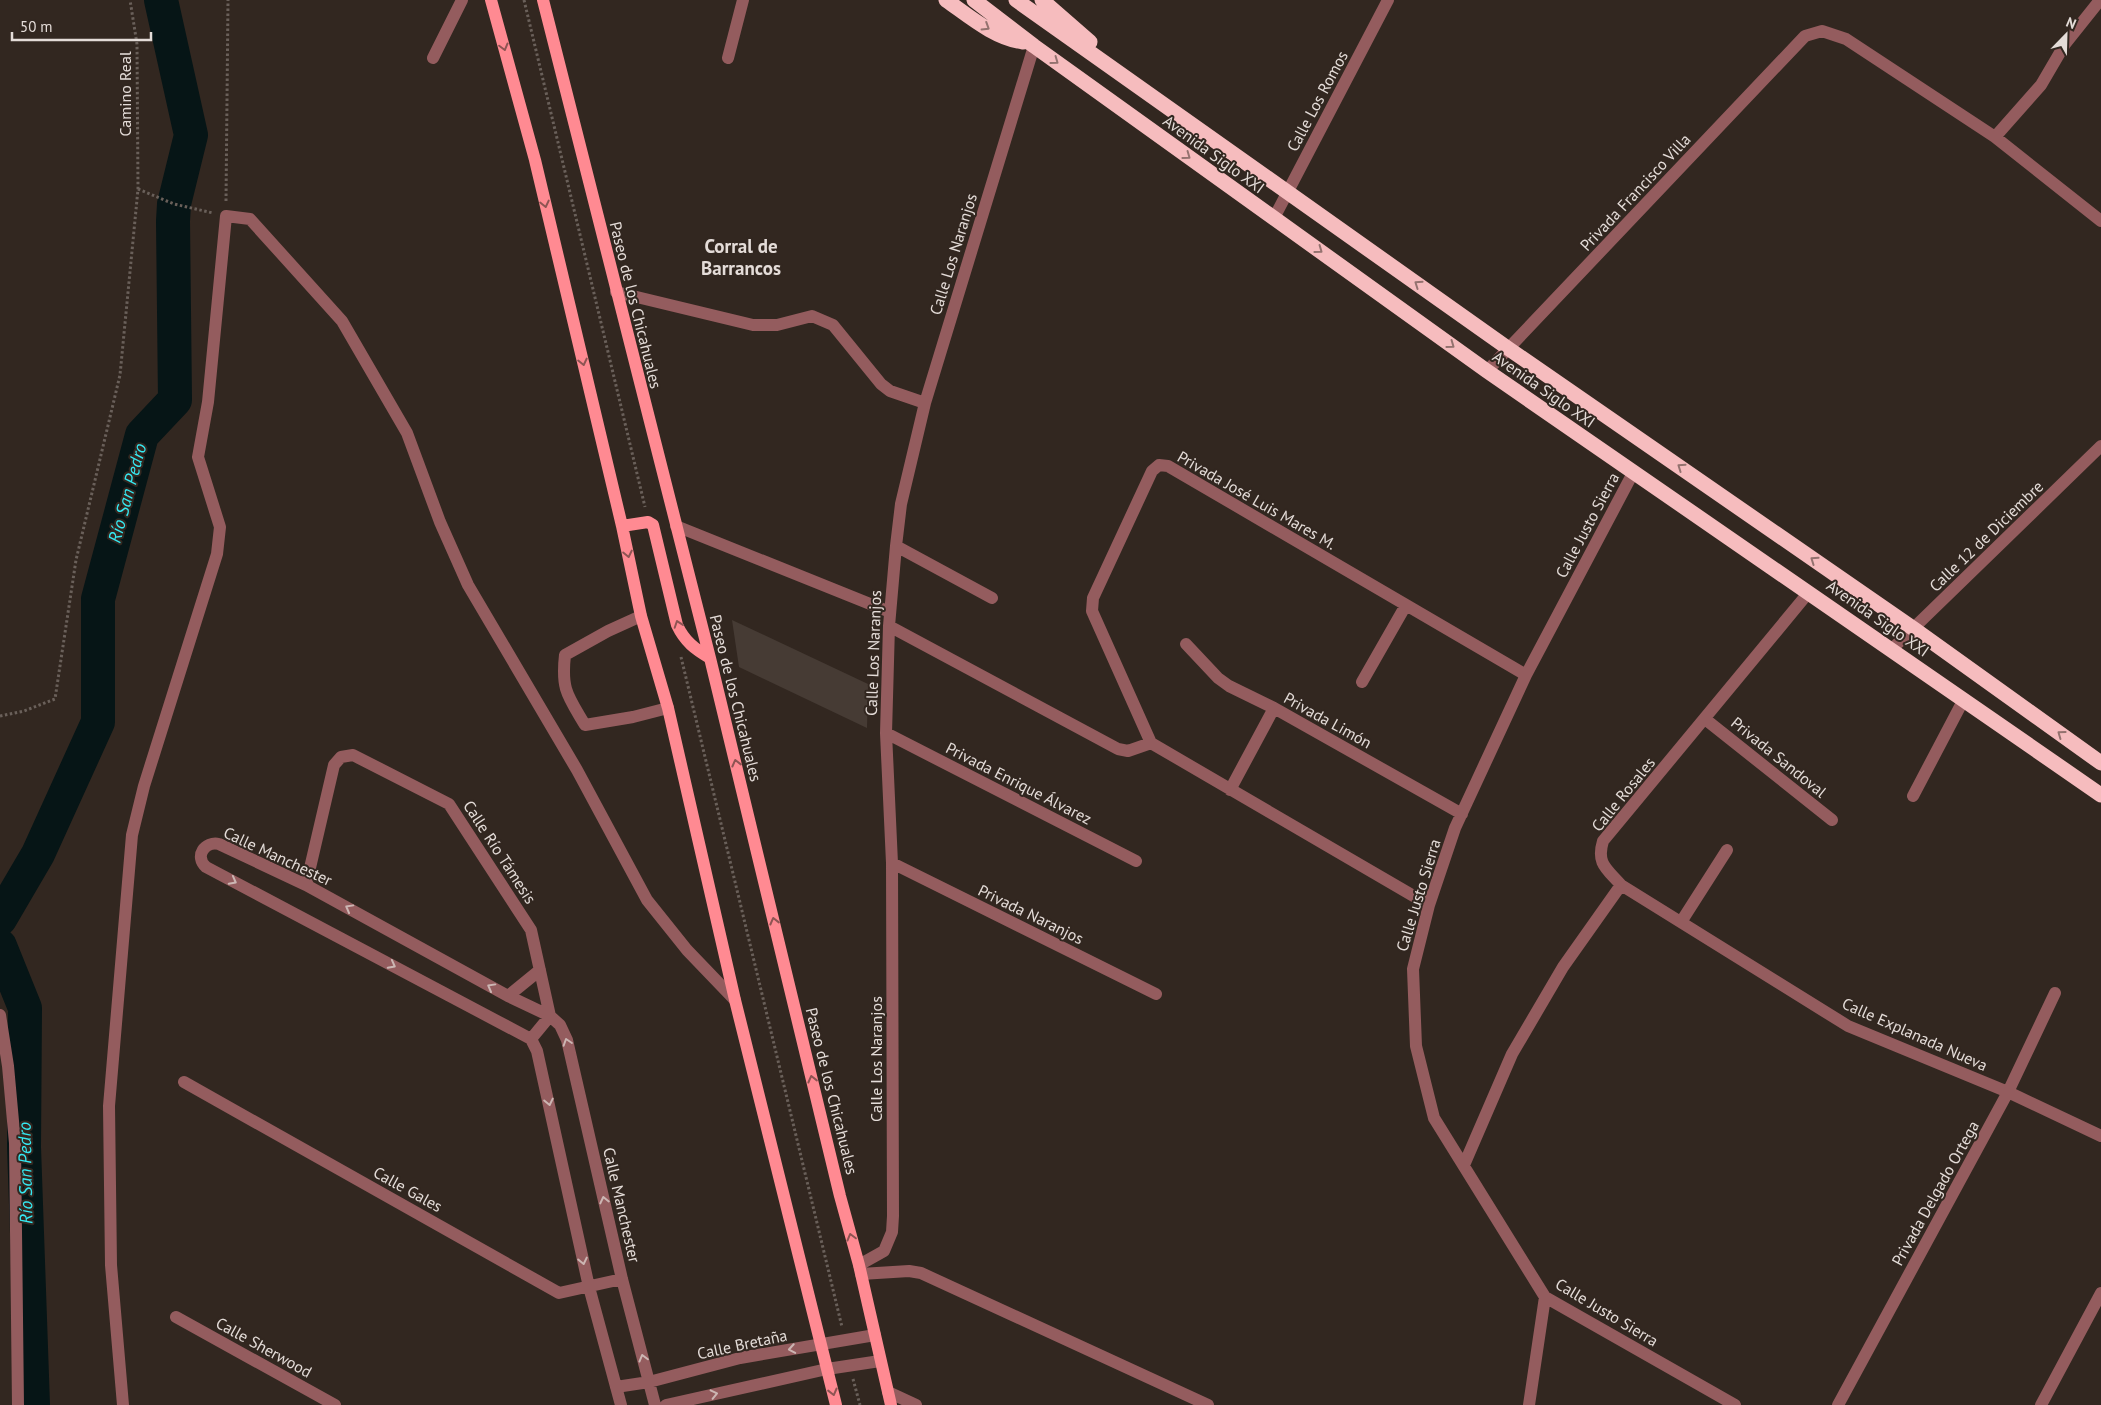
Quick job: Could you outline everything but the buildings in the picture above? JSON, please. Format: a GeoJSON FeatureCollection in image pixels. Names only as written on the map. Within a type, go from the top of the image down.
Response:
{"type":"FeatureCollection","features":[{"type":"Feature","properties":{"kind":"highway"},"geometry":{"type":"LineString","coordinates":[[946,0],[995,32],[1015,41],[1032,45]]}},
{"type":"Feature","properties":{"kind":"highway","name":"Avenida Siglo XXI"},"geometry":{"type":"LineString","coordinates":[[974,0],[1032,45],[1487,371],[2101,795]]}},
{"type":"Feature","properties":{"kind":"highway","name":"Avenida Siglo XXI"},"geometry":{"type":"LineString","coordinates":[[1016,0],[1509,349],[1914,628],[2101,763]]}},
{"type":"Feature","properties":{"kind":"highway"},"geometry":{"type":"LineString","coordinates":[[1042,0],[1081,33],[1125,76]]}},
{"type":"Feature","properties":{"kind":"main road"},"geometry":{"type":"LineString","coordinates":[[491,0],[535,160],[622,526],[641,616],[668,708],[735,1000],[836,1405]]}},
{"type":"Feature","properties":{"kind":"main road","name":"Paseo de los Chicahuales"},"geometry":{"type":"LineString","coordinates":[[543,0],[710,658],[840,1196],[860,1270],[891,1405]]}},
{"type":"Feature","properties":{"kind":"main road"},"geometry":{"type":"LineString","coordinates":[[622,526],[648,522],[653,524],[677,625],[692,647],[710,658]]}},
{"type":"Feature","properties":{"kind":"street"},"geometry":{"type":"LineString","coordinates":[[433,58],[462,0]]}},
{"type":"Feature","properties":{"kind":"street"},"geometry":{"type":"LineString","coordinates":[[728,58],[743,0]]}},
{"type":"Feature","properties":{"kind":"street"},"geometry":{"type":"LineString","coordinates":[[2100,0],[2065,44],[2040,85],[1996,137],[2101,221]]}},
{"type":"Feature","properties":{"kind":"street","name":"Calle Los Romos"},"geometry":{"type":"LineString","coordinates":[[1274,218],[1384,1]]}},
{"type":"Feature","properties":{"kind":"street","name":"Privada Francisco Villa"},"geometry":{"type":"LineString","coordinates":[[1487,371],[1805,36],[1822,31],[1846,39],[1996,137]]}},
{"type":"Feature","properties":{"kind":"street","name":"Calle Los Naranjos"},"geometry":{"type":"LineString","coordinates":[[860,1270],[884,1251],[892,1232],[893,1216],[892,863],[886,734],[889,626],[901,504],[925,403],[1032,45]]}},
{"type":"Feature","properties":{"kind":"street"},"geometry":{"type":"LineString","coordinates":[[123,1405],[111,1265],[109,1106],[132,835],[144,786],[217,554],[220,527],[198,457],[208,402],[226,216],[250,219],[342,321],[408,434],[440,522],[468,585],[577,770],[647,900],[687,950],[735,1000]]}},
{"type":"Feature","properties":{"kind":"street"},"geometry":{"type":"LineString","coordinates":[[616,292],[753,324],[777,325],[812,316],[834,325],[881,384],[890,392],[925,403]]}},
{"type":"Feature","properties":{"kind":"street","name":"Calle 12 de Diciembre"},"geometry":{"type":"LineString","coordinates":[[1892,649],[2101,446]]}},
{"type":"Feature","properties":{"kind":"street","name":"Privada José Luis Mares M."},"geometry":{"type":"LineString","coordinates":[[1152,743],[1092,612],[1093,598],[1152,471],[1159,465],[1168,466],[1526,675]]}},
{"type":"Feature","properties":{"kind":"street","name":"Calle Justo Sierra"},"geometry":{"type":"LineString","coordinates":[[1633,473],[1526,675],[1462,814],[1429,904],[1413,969],[1416,1046],[1434,1118],[1545,1297],[1735,1405]]}},
{"type":"Feature","properties":{"kind":"street"},"geometry":{"type":"LineString","coordinates":[[676,526],[890,612]]}},
{"type":"Feature","properties":{"kind":"street"},"geometry":{"type":"LineString","coordinates":[[896,546],[992,598]]}},
{"type":"Feature","properties":{"kind":"street","name":"Calle Rosales"},"geometry":{"type":"LineString","coordinates":[[1621,885],[1601,862],[1600,853],[1604,841],[1809,592]]}},
{"type":"Feature","properties":{"kind":"street"},"geometry":{"type":"LineString","coordinates":[[1362,682],[1406,605]]}},
{"type":"Feature","properties":{"kind":"street"},"geometry":{"type":"LineString","coordinates":[[641,616],[608,631],[565,655],[563,671],[565,691],[585,725],[668,708]]}},
{"type":"Feature","properties":{"kind":"street"},"geometry":{"type":"LineString","coordinates":[[889,626],[1118,749],[1128,752],[1152,743],[1429,904]]}},
{"type":"Feature","properties":{"kind":"street","name":"Privada Limón"},"geometry":{"type":"LineString","coordinates":[[1186,644],[1218,678],[1230,686],[1274,708],[1462,814]]}},
{"type":"Feature","properties":{"kind":"street"},"geometry":{"type":"LineString","coordinates":[[1913,796],[1964,699]]}},
{"type":"Feature","properties":{"kind":"street"},"geometry":{"type":"LineString","coordinates":[[1230,790],[1274,708]]}},
{"type":"Feature","properties":{"kind":"street","name":"Privada Sandoval"},"geometry":{"type":"LineString","coordinates":[[1706,719],[1832,820]]}},
{"type":"Feature","properties":{"kind":"street","name":"Privada Enrique Álvarez"},"geometry":{"type":"LineString","coordinates":[[886,734],[1136,861]]}},
{"type":"Feature","properties":{"kind":"street","name":"Calle Río Támesis"},"geometry":{"type":"LineString","coordinates":[[306,884],[334,765],[341,757],[353,755],[450,804],[531,930],[550,1016]]}},
{"type":"Feature","properties":{"kind":"street","name":"Calle Manchester"},"geometry":{"type":"LineString","coordinates":[[531,1039],[206,867],[200,858],[202,851],[207,844],[214,842],[306,884],[508,996],[550,1016],[560,1025],[567,1040],[622,1279],[655,1405]]}},
{"type":"Feature","properties":{"kind":"street"},"geometry":{"type":"LineString","coordinates":[[1681,922],[1727,850]]}},
{"type":"Feature","properties":{"kind":"street","name":"Privada Naranjos"},"geometry":{"type":"LineString","coordinates":[[892,863],[1156,994]]}},
{"type":"Feature","properties":{"kind":"street"},"geometry":{"type":"LineString","coordinates":[[1464,1166],[1512,1054],[1563,967],[1621,885]]}},
{"type":"Feature","properties":{"kind":"street","name":"Calle Explanada Nueva"},"geometry":{"type":"LineString","coordinates":[[1621,885],[1848,1026],[2008,1092],[2101,1136]]}},
{"type":"Feature","properties":{"kind":"street"},"geometry":{"type":"LineString","coordinates":[[508,996],[540,970]]}},
{"type":"Feature","properties":{"kind":"street","name":"Privada Delgado Ortega"},"geometry":{"type":"LineString","coordinates":[[1838,1405],[2008,1092],[2055,993]]}},
{"type":"Feature","properties":{"kind":"street"},"geometry":{"type":"LineString","coordinates":[[0,1015],[8,1066],[15,1143],[18,1405]]}},
{"type":"Feature","properties":{"kind":"street"},"geometry":{"type":"LineString","coordinates":[[550,1016],[531,1039],[537,1050],[589,1287],[621,1405]]}},
{"type":"Feature","properties":{"kind":"street","name":"Calle Gales"},"geometry":{"type":"LineString","coordinates":[[184,1082],[559,1293],[622,1279]]}},
{"type":"Feature","properties":{"kind":"street"},"geometry":{"type":"LineString","coordinates":[[860,1270],[921,1273],[1208,1405]]}},
{"type":"Feature","properties":{"kind":"street"},"geometry":{"type":"LineString","coordinates":[[2042,1405],[2101,1293]]}},
{"type":"Feature","properties":{"kind":"street"},"geometry":{"type":"LineString","coordinates":[[1529,1405],[1545,1297]]}},
{"type":"Feature","properties":{"kind":"street","name":"Calle Sherwood"},"geometry":{"type":"LineString","coordinates":[[176,1317],[335,1405]]}},
{"type":"Feature","properties":{"kind":"street","name":"Calle Bretaña"},"geometry":{"type":"LineString","coordinates":[[616,1387],[649,1382],[740,1358],[875,1335]]}},
{"type":"Feature","properties":{"kind":"street"},"geometry":{"type":"LineString","coordinates":[[666,1405],[827,1369],[880,1361]]}},
{"type":"Feature","properties":{"kind":"street"},"geometry":{"type":"LineString","coordinates":[[888,1392],[916,1405]]}},
{"type":"Feature","properties":{"kind":"path","name":"Camino Real"},"geometry":{"type":"LineString","coordinates":[[0,716],[24,711],[55,699],[76,560],[120,375],[138,189],[137,44],[130,0]]}},
{"type":"Feature","properties":{"kind":"path"},"geometry":{"type":"LineString","coordinates":[[138,189],[174,204],[226,216],[228,0]]}},
{"type":"Feature","properties":{"kind":"path"},"geometry":{"type":"LineString","coordinates":[[524,0],[648,522]]}},
{"type":"Feature","properties":{"kind":"path"},"geometry":{"type":"LineString","coordinates":[[678,648],[845,1340]]}},
{"type":"Feature","properties":{"kind":"path"},"geometry":{"type":"LineString","coordinates":[[850,1366],[860,1405]]}},
{"type":"Feature","properties":{"kind":"waterway","name":"Río San Pedro"},"geometry":{"type":"LineString","coordinates":[[0,919],[38,854],[98,722],[98,599],[142,435],[175,400],[174,204],[191,135],[161,0]]}},
{"type":"Feature","properties":{"kind":"waterway","name":"Río San Pedro"},"geometry":{"type":"LineString","coordinates":[[0,946],[25,1008],[24,1147],[33,1405]]}},
{"type":"Feature","properties":{"kind":"district","name":"Corral de Barrancos"},"geometry":{"type":"Point","coordinates":[741,257]}}]}
